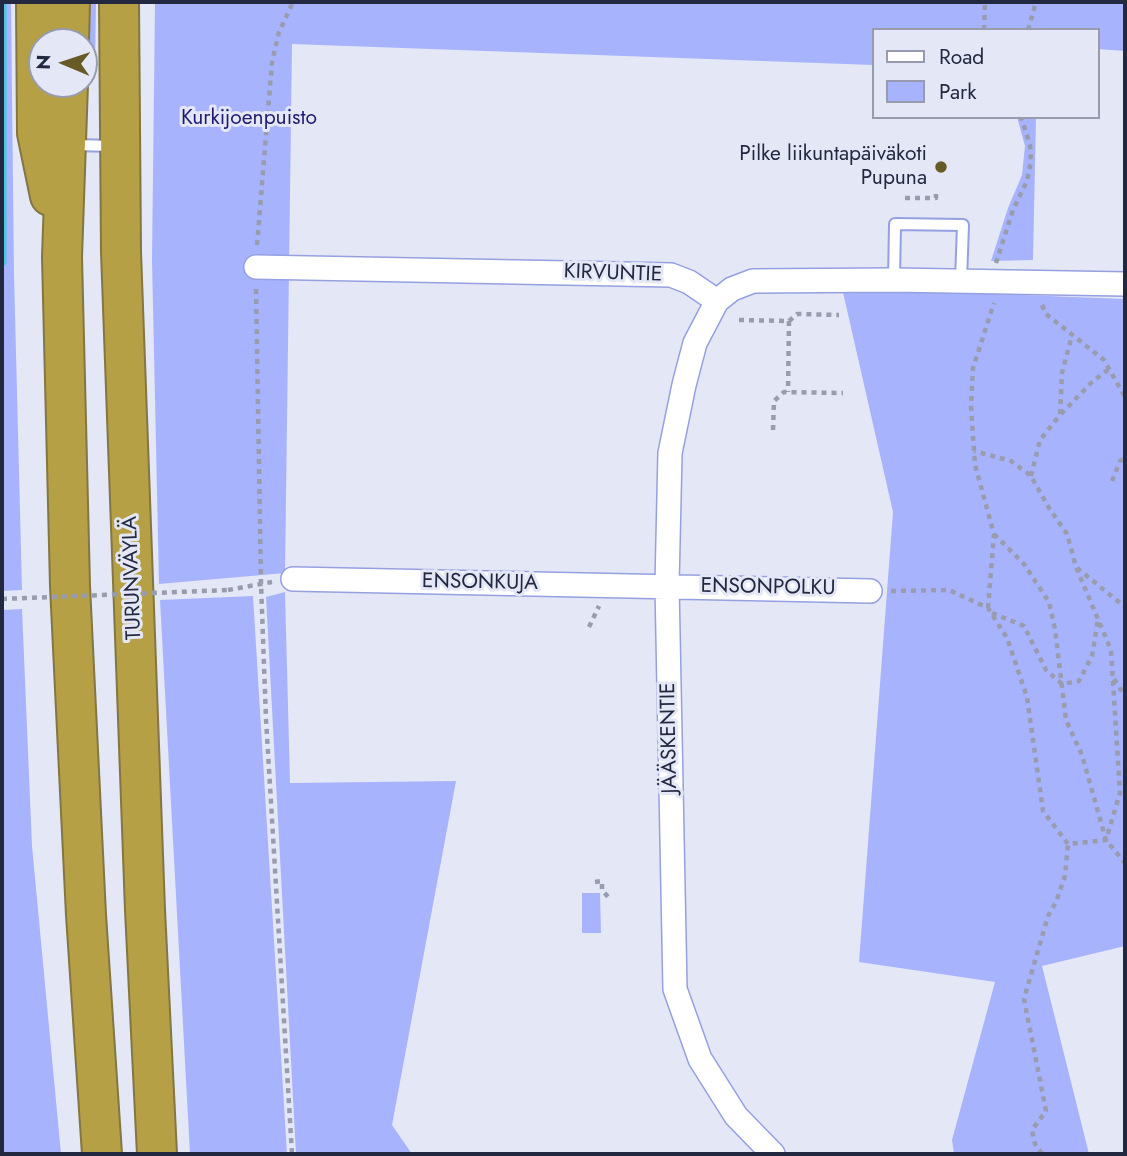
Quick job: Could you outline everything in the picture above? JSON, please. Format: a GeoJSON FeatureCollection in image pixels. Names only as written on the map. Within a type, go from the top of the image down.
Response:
{"type":"FeatureCollection","features":[{"type":"Feature","properties":{"kind":"highway"},"geometry":{"type":"LineString","coordinates":[[36,2],[37,133],[62,257]]}},
{"type":"Feature","properties":{"kind":"highway"},"geometry":{"type":"LineString","coordinates":[[69,28],[70,2]]}},
{"type":"Feature","properties":{"kind":"highway","name":"TURUNVÄYLÄ"},"geometry":{"type":"LineString","coordinates":[[119,2],[121,265],[157,1154]]}},
{"type":"Feature","properties":{"kind":"highway"},"geometry":{"type":"LineString","coordinates":[[120,75],[136,2]]}},
{"type":"Feature","properties":{"kind":"highway"},"geometry":{"type":"LineString","coordinates":[[68,98],[62,257],[70,586],[86,915],[102,1154]]}},
{"type":"Feature","properties":{"kind":"street","name":"KIRVUNTIE"},"geometry":{"type":"LineString","coordinates":[[256,267],[671,275],[690,282],[717,301]]}},
{"type":"Feature","properties":{"kind":"street"},"geometry":{"type":"LineString","coordinates":[[717,301],[732,289],[753,281],[961,281],[998,276],[1041,283],[1125,284]]}},
{"type":"Feature","properties":{"kind":"street","name":"JÄÄSKENTIE"},"geometry":{"type":"LineString","coordinates":[[717,301],[695,343],[670,453],[667,585],[669,898],[675,989],[700,1059],[736,1116],[773,1154]]}},
{"type":"Feature","properties":{"kind":"street","name":"ENSONKUJA"},"geometry":{"type":"LineString","coordinates":[[293,579],[667,585]]}},
{"type":"Feature","properties":{"kind":"street","name":"ENSONPOLKU"},"geometry":{"type":"LineString","coordinates":[[667,585],[870,591]]}},
{"type":"Feature","properties":{"kind":"lane"},"geometry":{"type":"LineString","coordinates":[[66,145],[120,147]]}},
{"type":"Feature","properties":{"kind":"lane"},"geometry":{"type":"LineString","coordinates":[[894,280],[895,224],[962,225],[961,281]]}},
{"type":"Feature","properties":{"kind":"path"},"geometry":{"type":"LineString","coordinates":[[984,28],[985,2]]}},
{"type":"Feature","properties":{"kind":"path"},"geometry":{"type":"LineString","coordinates":[[1029,28],[1036,2]]}},
{"type":"Feature","properties":{"kind":"path"},"geometry":{"type":"LineString","coordinates":[[988,608],[994,534],[975,465],[971,406],[973,368],[1013,210],[1027,181],[1031,161],[1030,145],[1022,119]]}},
{"type":"Feature","properties":{"kind":"path"},"geometry":{"type":"LineString","coordinates":[[905,197],[936,198],[936,194]]}},
{"type":"Feature","properties":{"kind":"path"},"geometry":{"type":"LineString","coordinates":[[1041,283],[1042,307],[1046,314],[1104,360],[1125,397]]}},
{"type":"Feature","properties":{"kind":"path"},"geometry":{"type":"LineString","coordinates":[[739,320],[789,321],[797,314],[839,315]]}},
{"type":"Feature","properties":{"kind":"path"},"geometry":{"type":"LineString","coordinates":[[788,392],[789,321]]}},
{"type":"Feature","properties":{"kind":"path"},"geometry":{"type":"LineString","coordinates":[[1060,415],[1062,373],[1072,334]]}},
{"type":"Feature","properties":{"kind":"path"},"geometry":{"type":"LineString","coordinates":[[1031,475],[1041,440],[1060,415],[1092,382],[1109,369]]}},
{"type":"Feature","properties":{"kind":"path"},"geometry":{"type":"LineString","coordinates":[[773,430],[774,401],[778,396],[788,392],[843,393]]}},
{"type":"Feature","properties":{"kind":"path"},"geometry":{"type":"LineString","coordinates":[[974,451],[1011,461],[1031,475],[1067,534],[1076,567],[1111,650],[1120,793],[1106,840]]}},
{"type":"Feature","properties":{"kind":"path"},"geometry":{"type":"LineString","coordinates":[[1112,481],[1120,461],[1125,458]]}},
{"type":"Feature","properties":{"kind":"path"},"geometry":{"type":"LineString","coordinates":[[994,534],[1024,564],[1049,602],[1066,720],[1082,755],[1106,840],[1125,863]]}},
{"type":"Feature","properties":{"kind":"path"},"geometry":{"type":"LineString","coordinates":[[1076,567],[1125,607]]}},
{"type":"Feature","properties":{"kind":"path"},"geometry":{"type":"LineString","coordinates":[[2,599],[228,590],[261,583],[268,758],[292,1154]]}},
{"type":"Feature","properties":{"kind":"path"},"geometry":{"type":"LineString","coordinates":[[870,591],[949,590],[988,608],[1007,638],[1027,697],[1043,811],[1068,844],[1065,876],[1048,916],[1024,999],[1045,1111],[1032,1130],[1035,1144],[1042,1154]]}},
{"type":"Feature","properties":{"kind":"path"},"geometry":{"type":"LineString","coordinates":[[991,613],[1024,626],[1046,670],[1062,684]]}},
{"type":"Feature","properties":{"kind":"path"},"geometry":{"type":"LineString","coordinates":[[1062,684],[1079,681],[1092,656],[1098,617]]}},
{"type":"Feature","properties":{"kind":"path"},"geometry":{"type":"LineString","coordinates":[[1113,678],[1125,696]]}},
{"type":"Feature","properties":{"kind":"path"},"geometry":{"type":"LineString","coordinates":[[1068,844],[1106,840]]}},
{"type":"Feature","properties":{"kind":"path"},"geometry":{"type":"LineString","coordinates":[[594,882],[602,881],[602,890],[610,899]]}},
{"type":"Feature","properties":{"kind":"green space"},"geometry":{"type":"Polygon","coordinates":[[[2,2],[11,2],[22,590],[2,591],[2,2]]]}},
{"type":"Feature","properties":{"kind":"green space"},"geometry":{"type":"Polygon","coordinates":[[[86,2],[96,2],[96,28],[86,28],[86,2]]]}},
{"type":"Feature","properties":{"kind":"green space","name":"Kurkijoenpuisto"},"geometry":{"type":"Polygon","coordinates":[[[155,2],[1125,2],[1125,51],[1099,49],[1099,28],[872,28],[872,65],[292,44],[285,573],[159,584],[152,260],[155,2]]]}},
{"type":"Feature","properties":{"kind":"green space"},"geometry":{"type":"Polygon","coordinates":[[[1018,119],[1036,119],[1033,260],[991,261],[1022,175],[1025,146],[1018,119]]]}},
{"type":"Feature","properties":{"kind":"green space"},"geometry":{"type":"Polygon","coordinates":[[[842,288],[1125,299],[1125,946],[1042,966],[1089,1154],[954,1154],[952,1140],[995,982],[859,962],[893,512],[842,288]]]}},
{"type":"Feature","properties":{"kind":"green space"},"geometry":{"type":"Polygon","coordinates":[[[285,592],[290,783],[456,781],[392,1125],[412,1154],[296,1154],[266,597],[285,592]]]}},
{"type":"Feature","properties":{"kind":"green space"},"geometry":{"type":"Polygon","coordinates":[[[253,596],[287,1154],[190,1154],[160,600],[253,596]]]}},
{"type":"Feature","properties":{"kind":"green space"},"geometry":{"type":"Polygon","coordinates":[[[22,609],[32,846],[61,1154],[2,1154],[2,610],[22,609]]]}},
{"type":"Feature","properties":{"kind":"green space"},"geometry":{"type":"Polygon","coordinates":[[[582,893],[600,893],[601,933],[582,933],[582,893]]]}},
{"type":"Feature","properties":{"kind":"waterway"},"geometry":{"type":"LineString","coordinates":[[3,2],[3,262]]}},
{"type":"Feature","properties":{"kind":"place","name":"Pilke liikuntapäiväkoti Pupuna"},"geometry":{"type":"Point","coordinates":[941,167]}}]}
